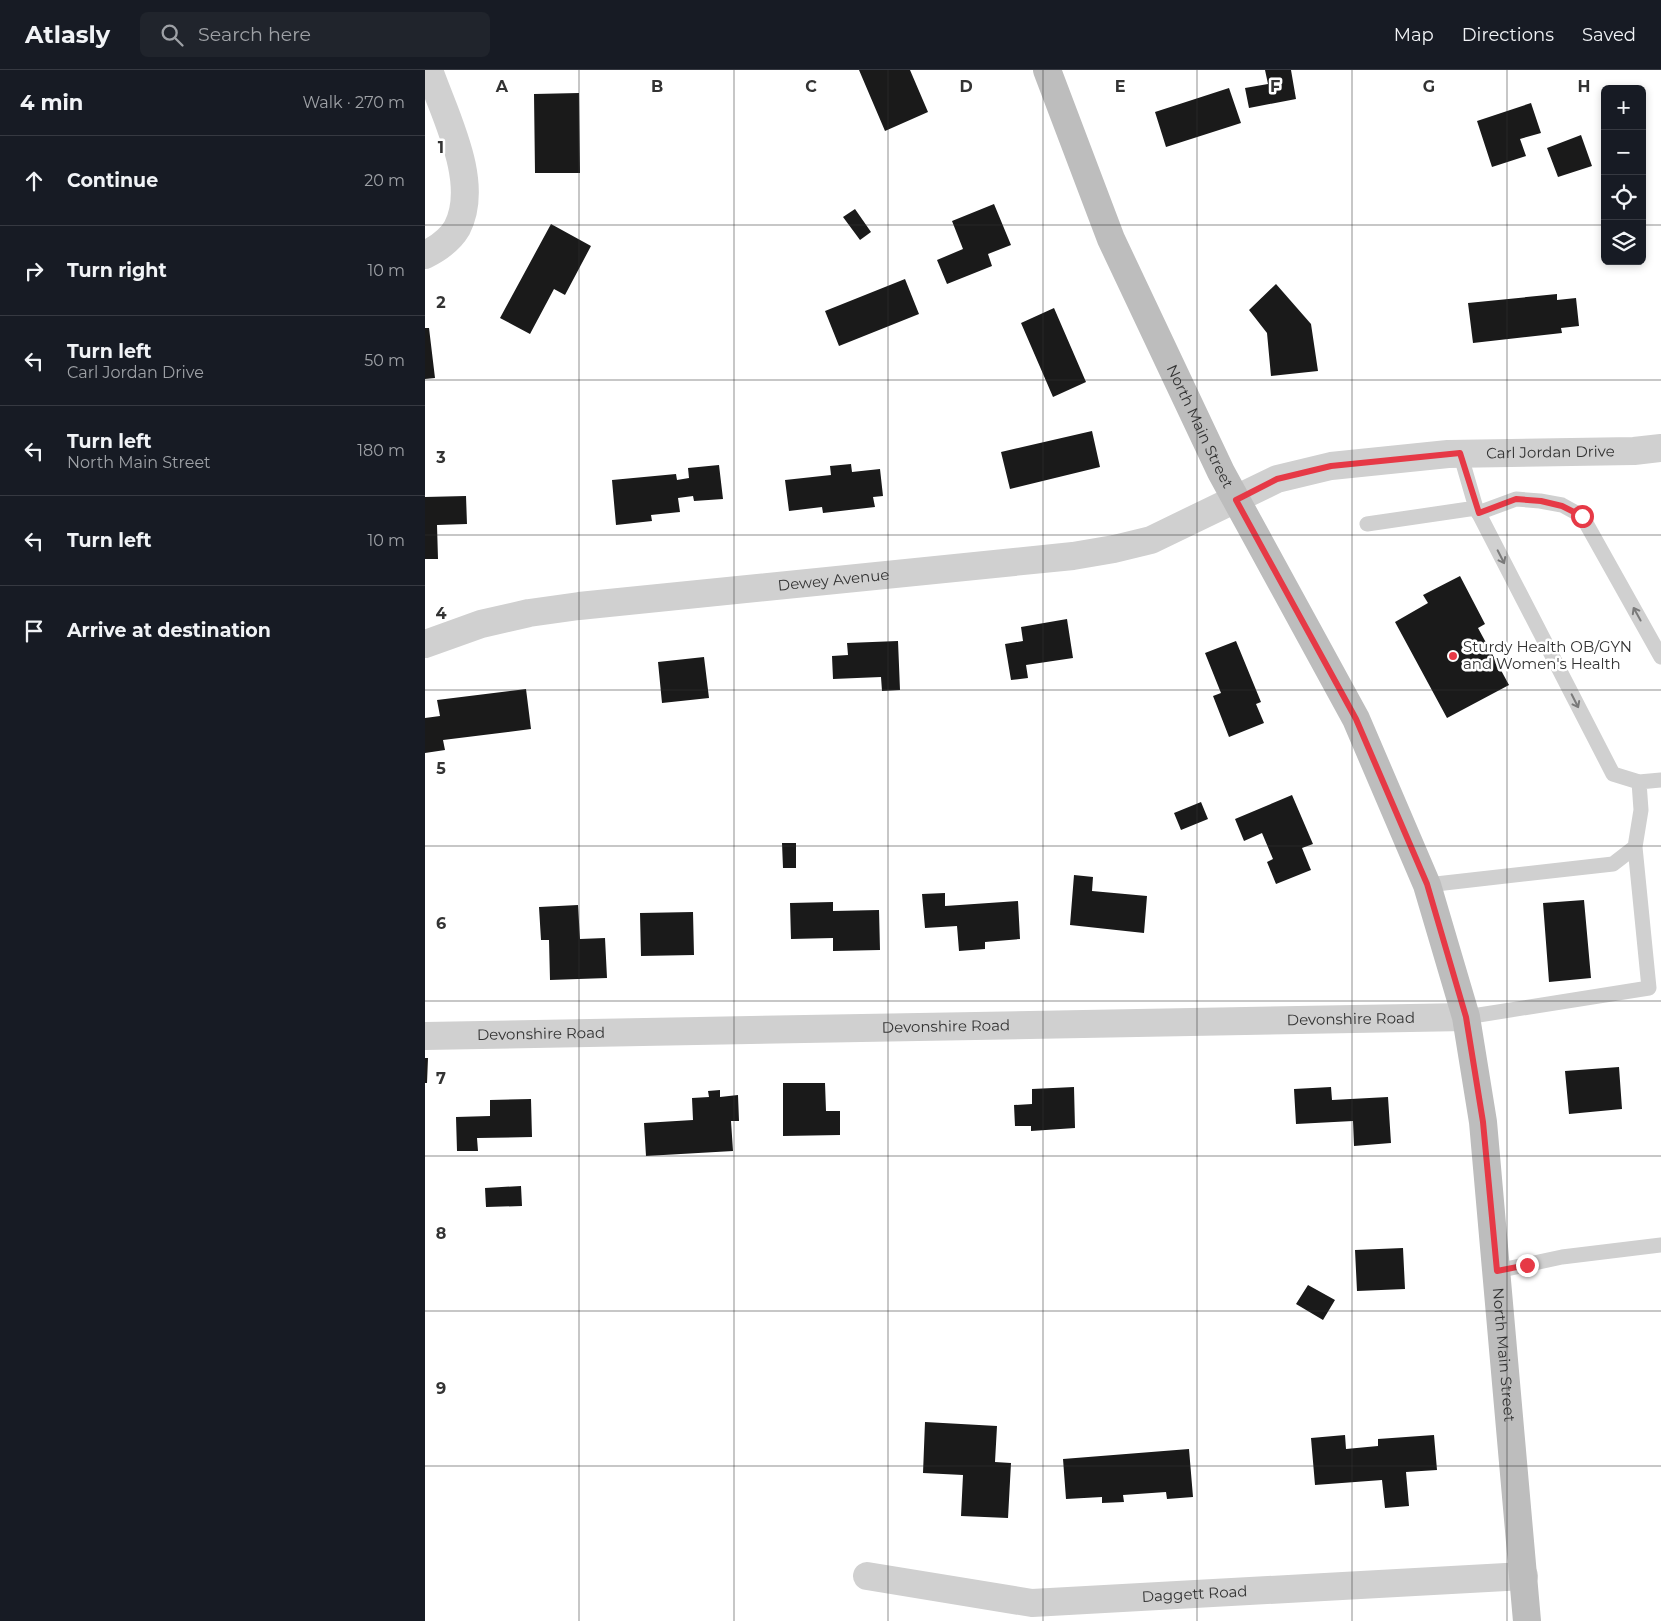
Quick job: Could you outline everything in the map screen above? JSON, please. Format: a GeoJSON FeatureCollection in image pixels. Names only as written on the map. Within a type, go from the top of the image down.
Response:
{"type":"FeatureCollection","features":[{"type":"Feature","properties":{"kind":"main road","name":"North Main Street"},"geometry":{"type":"LineString","coordinates":[[1047,70],[1111,239],[1221,472],[1356,719],[1427,884],[1466,1017],[1483,1122],[1527,1621]]}},
{"type":"Feature","properties":{"kind":"street"},"geometry":{"type":"LineString","coordinates":[[425,255],[442,245],[457,228],[463,207],[464,183],[459,152],[448,116],[429,70]]}},
{"type":"Feature","properties":{"kind":"street","name":"Carl Jordan Drive"},"geometry":{"type":"LineString","coordinates":[[1236,500],[1277,479],[1331,466],[1460,453],[1634,451],[1661,448]]}},
{"type":"Feature","properties":{"kind":"street","name":"Dewey Avenue"},"geometry":{"type":"LineString","coordinates":[[425,644],[481,624],[529,613],[579,606],[1073,556],[1114,549],[1151,540],[1236,500]]}},
{"type":"Feature","properties":{"kind":"street","name":"Devonshire Road"},"geometry":{"type":"LineString","coordinates":[[425,1036],[1466,1017]]}},
{"type":"Feature","properties":{"kind":"street","name":"Daggett Road"},"geometry":{"type":"LineString","coordinates":[[867,1576],[1032,1612],[1524,1576]]}},
{"type":"Feature","properties":{"kind":"lane"},"geometry":{"type":"LineString","coordinates":[[1460,453],[1477,511],[1613,774],[1639,782],[1661,780]]}},
{"type":"Feature","properties":{"kind":"lane"},"geometry":{"type":"LineString","coordinates":[[1367,524],[1477,511],[1516,499],[1541,501],[1562,506],[1582,516],[1661,657]]}},
{"type":"Feature","properties":{"kind":"lane"},"geometry":{"type":"LineString","coordinates":[[1466,1017],[1649,988],[1635,847],[1641,810],[1639,782]]}},
{"type":"Feature","properties":{"kind":"lane"},"geometry":{"type":"LineString","coordinates":[[1427,884],[1613,864],[1635,847]]}},
{"type":"Feature","properties":{"kind":"lane"},"geometry":{"type":"LineString","coordinates":[[1497,1271],[1562,1257],[1661,1245]]}},
{"type":"Feature","properties":{"kind":"building"},"geometry":{"type":"Polygon","coordinates":[[[859,70],[910,70],[928,112],[885,131],[859,70]]]}},
{"type":"Feature","properties":{"kind":"building"},"geometry":{"type":"Polygon","coordinates":[[[1265,70],[1291,70],[1296,99],[1249,108],[1245,88],[1268,84],[1265,70]]]}},
{"type":"Feature","properties":{"kind":"building"},"geometry":{"type":"Polygon","coordinates":[[[1229,88],[1241,123],[1166,147],[1155,112],[1229,88]]]}},
{"type":"Feature","properties":{"kind":"building"},"geometry":{"type":"Polygon","coordinates":[[[579,93],[580,173],[535,173],[534,94],[579,93]]]}},
{"type":"Feature","properties":{"kind":"building"},"geometry":{"type":"Polygon","coordinates":[[[1531,103],[1541,133],[1520,139],[1526,156],[1492,167],[1477,121],[1531,103]]]}},
{"type":"Feature","properties":{"kind":"building"},"geometry":{"type":"Polygon","coordinates":[[[1581,135],[1592,166],[1558,177],[1547,148],[1581,135]]]}},
{"type":"Feature","properties":{"kind":"building"},"geometry":{"type":"Polygon","coordinates":[[[994,204],[1011,245],[988,254],[992,266],[947,284],[937,260],[963,249],[952,221],[994,204]]]}},
{"type":"Feature","properties":{"kind":"building"},"geometry":{"type":"Polygon","coordinates":[[[855,209],[871,232],[860,240],[843,217],[855,209]]]}},
{"type":"Feature","properties":{"kind":"building"},"geometry":{"type":"Polygon","coordinates":[[[551,224],[591,246],[565,295],[554,289],[530,334],[500,318],[551,224]]]}},
{"type":"Feature","properties":{"kind":"building"},"geometry":{"type":"Polygon","coordinates":[[[905,279],[919,314],[839,346],[825,311],[905,279]]]}},
{"type":"Feature","properties":{"kind":"building"},"geometry":{"type":"Polygon","coordinates":[[[1276,284],[1311,324],[1318,371],[1271,376],[1267,333],[1249,310],[1276,284]]]}},
{"type":"Feature","properties":{"kind":"building"},"geometry":{"type":"Polygon","coordinates":[[[1557,294],[1557,300],[1576,298],[1579,326],[1561,328],[1562,333],[1473,343],[1468,303],[1557,294]]]}},
{"type":"Feature","properties":{"kind":"building"},"geometry":{"type":"Polygon","coordinates":[[[1054,308],[1086,382],[1053,397],[1021,323],[1054,308]]]}},
{"type":"Feature","properties":{"kind":"building"},"geometry":{"type":"Polygon","coordinates":[[[425,328],[429,328],[435,378],[425,379],[425,328]]]}},
{"type":"Feature","properties":{"kind":"building"},"geometry":{"type":"Polygon","coordinates":[[[1092,431],[1100,467],[1010,489],[1001,452],[1092,431]]]}},
{"type":"Feature","properties":{"kind":"building"},"geometry":{"type":"Polygon","coordinates":[[[851,464],[852,472],[880,469],[883,496],[873,497],[875,507],[823,513],[822,507],[789,511],[785,480],[831,475],[830,466],[851,464]]]}},
{"type":"Feature","properties":{"kind":"building"},"geometry":{"type":"Polygon","coordinates":[[[719,465],[723,499],[694,501],[693,496],[678,498],[680,512],[651,515],[652,521],[616,525],[612,480],[676,474],[677,480],[689,478],[688,468],[719,465]]]}},
{"type":"Feature","properties":{"kind":"building"},"geometry":{"type":"Polygon","coordinates":[[[466,496],[467,524],[437,525],[438,559],[425,559],[425,497],[466,496]]]}},
{"type":"Feature","properties":{"kind":"building","name":"Sturdy Health OB/GYN and Women's Health"},"geometry":{"type":"Polygon","coordinates":[[[1460,576],[1485,624],[1478,628],[1509,685],[1447,718],[1395,622],[1428,603],[1423,595],[1460,576]]]}},
{"type":"Feature","properties":{"kind":"building"},"geometry":{"type":"Polygon","coordinates":[[[1067,619],[1073,658],[1026,665],[1028,678],[1011,680],[1005,644],[1023,641],[1021,627],[1067,619]]]}},
{"type":"Feature","properties":{"kind":"building"},"geometry":{"type":"Polygon","coordinates":[[[898,641],[900,690],[882,691],[881,677],[833,679],[832,656],[848,655],[847,643],[898,641]]]}},
{"type":"Feature","properties":{"kind":"building"},"geometry":{"type":"Polygon","coordinates":[[[1236,641],[1261,702],[1256,704],[1264,723],[1229,737],[1213,696],[1221,693],[1205,653],[1236,641]]]}},
{"type":"Feature","properties":{"kind":"building"},"geometry":{"type":"Polygon","coordinates":[[[704,657],[709,698],[662,703],[658,662],[704,657]]]}},
{"type":"Feature","properties":{"kind":"building"},"geometry":{"type":"Polygon","coordinates":[[[526,689],[531,729],[443,740],[445,750],[425,753],[425,718],[440,716],[437,700],[526,689]]]}},
{"type":"Feature","properties":{"kind":"building"},"geometry":{"type":"Polygon","coordinates":[[[1292,795],[1313,844],[1302,848],[1311,870],[1276,884],[1267,862],[1273,859],[1262,833],[1244,841],[1235,819],[1292,795]]]}},
{"type":"Feature","properties":{"kind":"building"},"geometry":{"type":"Polygon","coordinates":[[[1201,802],[1208,819],[1181,830],[1174,813],[1201,802]]]}},
{"type":"Feature","properties":{"kind":"building"},"geometry":{"type":"Polygon","coordinates":[[[782,843],[796,843],[796,868],[783,868],[782,843]]]}},
{"type":"Feature","properties":{"kind":"building"},"geometry":{"type":"Polygon","coordinates":[[[1074,875],[1093,877],[1092,891],[1147,896],[1144,933],[1070,925],[1074,875]]]}},
{"type":"Feature","properties":{"kind":"building"},"geometry":{"type":"Polygon","coordinates":[[[945,893],[945,906],[1018,901],[1020,939],[985,942],[985,949],[959,951],[957,926],[925,928],[922,894],[945,893]]]}},
{"type":"Feature","properties":{"kind":"building"},"geometry":{"type":"Polygon","coordinates":[[[1584,900],[1591,978],[1549,982],[1543,903],[1584,900]]]}},
{"type":"Feature","properties":{"kind":"building"},"geometry":{"type":"Polygon","coordinates":[[[833,902],[833,911],[879,910],[880,950],[833,951],[833,938],[791,939],[790,903],[833,902]]]}},
{"type":"Feature","properties":{"kind":"building"},"geometry":{"type":"Polygon","coordinates":[[[578,905],[580,939],[605,938],[607,978],[550,980],[549,940],[541,940],[539,907],[578,905]]]}},
{"type":"Feature","properties":{"kind":"building"},"geometry":{"type":"Polygon","coordinates":[[[693,912],[694,955],[641,956],[640,913],[693,912]]]}},
{"type":"Feature","properties":{"kind":"building"},"geometry":{"type":"Polygon","coordinates":[[[425,1058],[428,1058],[427,1083],[425,1083],[425,1058]]]}},
{"type":"Feature","properties":{"kind":"building"},"geometry":{"type":"Polygon","coordinates":[[[1619,1067],[1622,1109],[1569,1114],[1565,1071],[1619,1067]]]}},
{"type":"Feature","properties":{"kind":"building"},"geometry":{"type":"Polygon","coordinates":[[[783,1083],[825,1083],[826,1111],[840,1111],[840,1135],[783,1136],[783,1083]]]}},
{"type":"Feature","properties":{"kind":"building"},"geometry":{"type":"Polygon","coordinates":[[[1074,1087],[1075,1128],[1031,1131],[1031,1126],[1015,1126],[1014,1105],[1032,1104],[1032,1089],[1074,1087]]]}},
{"type":"Feature","properties":{"kind":"building"},"geometry":{"type":"Polygon","coordinates":[[[1331,1087],[1332,1100],[1388,1097],[1391,1143],[1354,1146],[1353,1121],[1296,1124],[1294,1089],[1331,1087]]]}},
{"type":"Feature","properties":{"kind":"building"},"geometry":{"type":"Polygon","coordinates":[[[720,1090],[720,1097],[738,1095],[739,1121],[731,1121],[733,1151],[646,1156],[644,1123],[693,1120],[692,1098],[709,1097],[708,1091],[720,1090]]]}},
{"type":"Feature","properties":{"kind":"building"},"geometry":{"type":"Polygon","coordinates":[[[531,1099],[532,1137],[477,1138],[478,1151],[457,1151],[456,1117],[490,1116],[490,1100],[531,1099]]]}},
{"type":"Feature","properties":{"kind":"building"},"geometry":{"type":"Polygon","coordinates":[[[521,1186],[522,1206],[486,1207],[485,1188],[521,1186]]]}},
{"type":"Feature","properties":{"kind":"building"},"geometry":{"type":"Polygon","coordinates":[[[1403,1248],[1405,1289],[1357,1291],[1355,1250],[1403,1248]]]}},
{"type":"Feature","properties":{"kind":"building"},"geometry":{"type":"Polygon","coordinates":[[[1308,1285],[1335,1300],[1323,1320],[1296,1304],[1308,1285]]]}},
{"type":"Feature","properties":{"kind":"building"},"geometry":{"type":"Polygon","coordinates":[[[925,1422],[997,1426],[995,1462],[1011,1463],[1008,1518],[961,1516],[963,1475],[923,1473],[925,1422]]]}},
{"type":"Feature","properties":{"kind":"building"},"geometry":{"type":"Polygon","coordinates":[[[1345,1435],[1346,1449],[1378,1446],[1378,1439],[1434,1435],[1437,1470],[1406,1472],[1409,1506],[1385,1508],[1382,1480],[1315,1485],[1311,1438],[1345,1435]]]}},
{"type":"Feature","properties":{"kind":"building"},"geometry":{"type":"Polygon","coordinates":[[[1189,1449],[1193,1497],[1167,1499],[1166,1492],[1123,1495],[1124,1502],[1102,1503],[1102,1497],[1066,1499],[1063,1459],[1189,1449]]]}},
{"type":"Feature","properties":{"kind":"place","name":"Sturdy Health OB/GYN and Women's Health"},"geometry":{"type":"Point","coordinates":[1453,656]}},
{"type":"Feature","properties":{"kind":"route"},"geometry":{"type":"LineString","coordinates":[[1527,1265],[1497,1271],[1483,1122],[1466,1017],[1427,884],[1356,719],[1236,500],[1277,479],[1331,466],[1460,453],[1479,513],[1516,499],[1541,501],[1562,506],[1582,516]]}}]}
